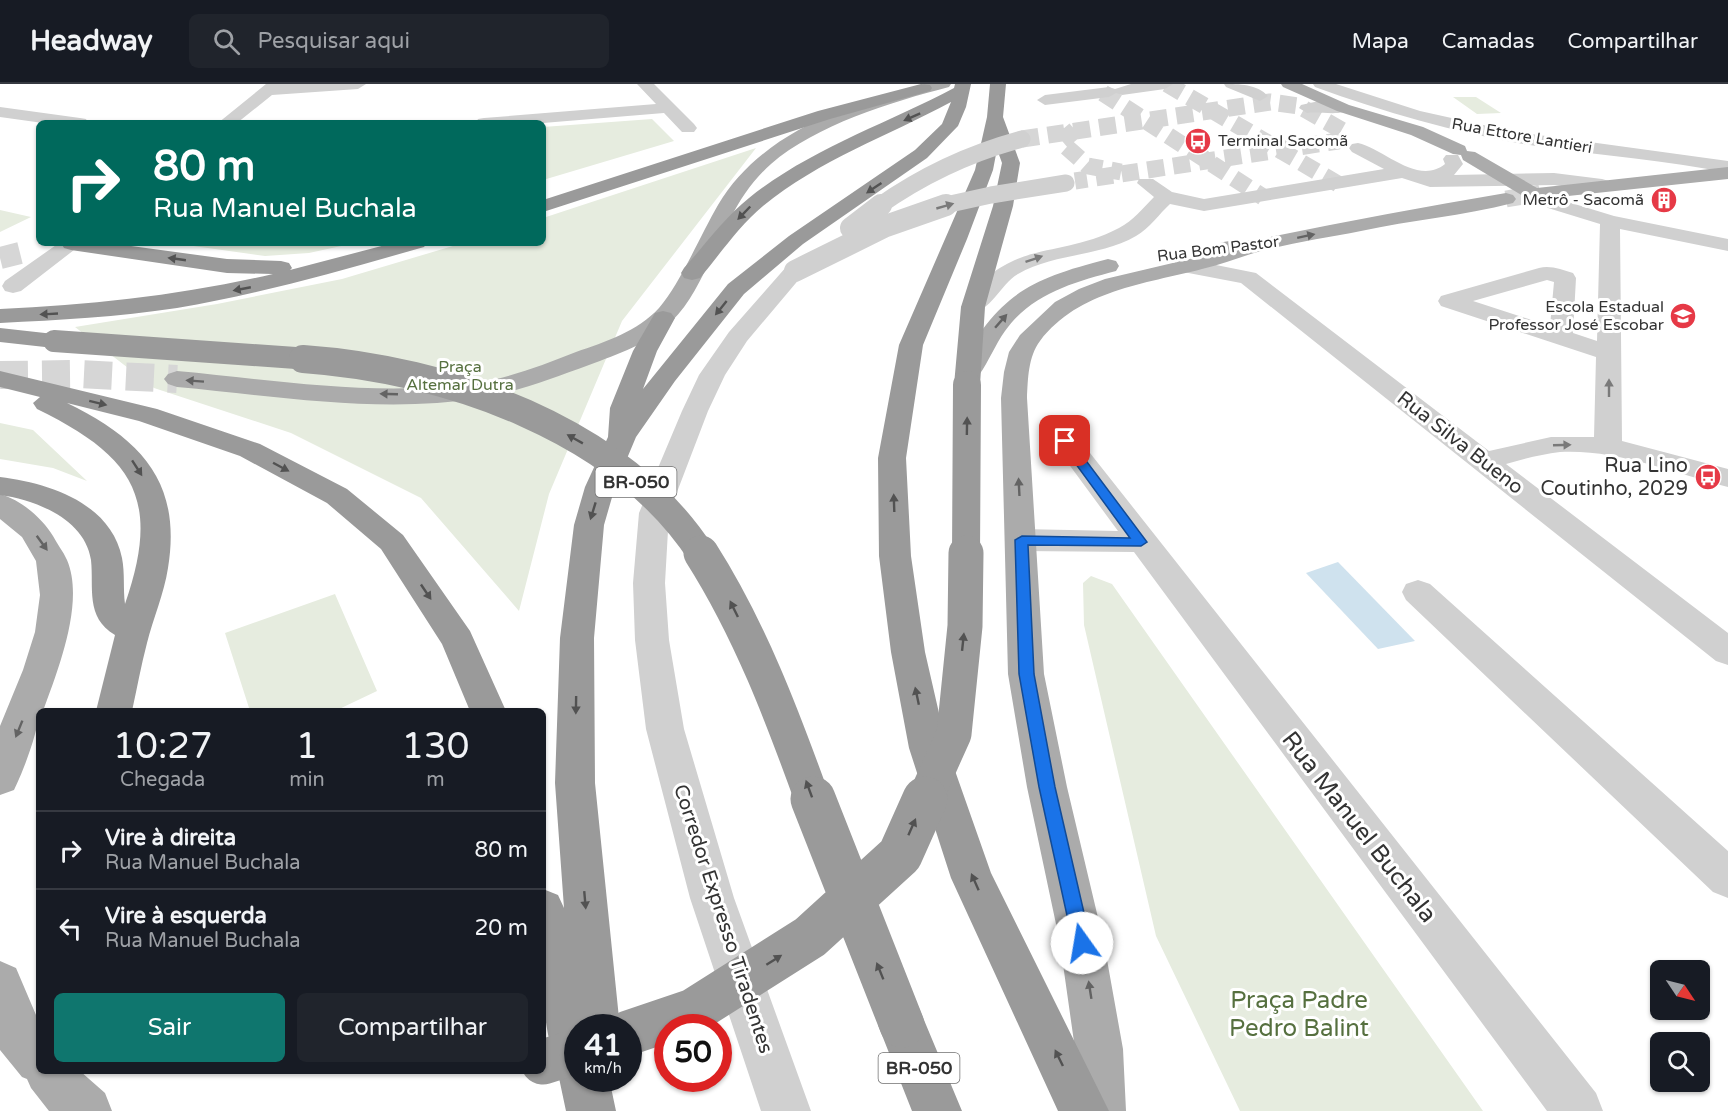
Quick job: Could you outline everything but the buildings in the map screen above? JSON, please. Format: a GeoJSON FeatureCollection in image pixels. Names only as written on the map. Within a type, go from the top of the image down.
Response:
{"type":"FeatureCollection","features":[{"type":"Feature","properties":{"kind":"highway"},"geometry":{"type":"LineString","coordinates":[[546,196],[872,84]]}},
{"type":"Feature","properties":{"kind":"highway"},"geometry":{"type":"LineString","coordinates":[[998,84],[995,117],[984,170],[911,345],[892,458],[895,556],[908,652],[932,759],[972,878],[1084,1111]]}},
{"type":"Feature","properties":{"kind":"highway"},"geometry":{"type":"LineString","coordinates":[[692,273],[741,216],[757,201],[783,183],[835,153],[925,111],[963,87]]}},
{"type":"Feature","properties":{"kind":"highway"},"geometry":{"type":"LineString","coordinates":[[595,1014],[575,783],[578,638],[589,525],[600,487],[622,437],[666,376],[736,289],[796,240],[921,154],[949,126],[963,87]]}},
{"type":"Feature","properties":{"kind":"highway"},"geometry":{"type":"LineString","coordinates":[[546,205],[848,107],[924,88]]}},
{"type":"Feature","properties":{"kind":"highway"},"geometry":{"type":"LineString","coordinates":[[642,1028],[693,1011],[810,937],[900,855],[954,734],[965,626],[969,377],[973,307],[1003,206],[1011,163],[995,117]]}},
{"type":"Feature","properties":{"kind":"highway"},"geometry":{"type":"LineString","coordinates":[[92,246],[227,266],[297,268],[340,265]]}},
{"type":"Feature","properties":{"kind":"highway"},"geometry":{"type":"LineString","coordinates":[[0,316],[140,306],[251,287],[406,246]]}},
{"type":"Feature","properties":{"kind":"highway"},"geometry":{"type":"LineString","coordinates":[[622,437],[622,408],[645,351],[663,318]]}},
{"type":"Feature","properties":{"kind":"highway","name":"BR-050"},"geometry":{"type":"LineString","coordinates":[[0,335],[54,341],[348,362],[413,374],[505,403],[580,441],[644,488],[688,533],[727,596],[771,687],[846,888],[937,1111]]}},
{"type":"Feature","properties":{"kind":"highway"},"geometry":{"type":"LineString","coordinates":[[0,381],[66,412],[104,435],[135,463],[153,496],[156,530],[152,569],[131,637],[115,708]]}},
{"type":"Feature","properties":{"kind":"highway"},"geometry":{"type":"LineString","coordinates":[[0,381],[148,416],[250,450],[337,496],[392,542],[458,640],[487,708]]}},
{"type":"Feature","properties":{"kind":"highway"},"geometry":{"type":"LineString","coordinates":[[0,486],[38,493],[68,507],[93,530],[103,548],[108,577],[107,605],[113,617],[131,637]]}},
{"type":"Feature","properties":{"kind":"highway"},"geometry":{"type":"LineString","coordinates":[[546,922],[569,1014]]}},
{"type":"Feature","properties":{"kind":"highway"},"geometry":{"type":"LineString","coordinates":[[546,1061],[564,1056]]}},
{"type":"Feature","properties":{"kind":"highway"},"geometry":{"type":"LineString","coordinates":[[587,1092],[591,1111]]}},
{"type":"Feature","properties":{"kind":"highway"},"geometry":{"type":"LineString","coordinates":[[602,1092],[603,1111]]}},
{"type":"Feature","properties":{"kind":"main road"},"geometry":{"type":"LineString","coordinates":[[177,379],[349,393],[413,395],[469,392],[509,384],[545,373],[622,342],[663,318],[692,273],[731,199],[753,172],[773,153],[840,119],[924,88],[942,84]]}},
{"type":"Feature","properties":{"kind":"main road"},"geometry":{"type":"LineString","coordinates":[[1289,84],[1454,152],[1508,190],[1542,196],[1602,185],[1728,174]]}},
{"type":"Feature","properties":{"kind":"main road","name":"Rua Bom Pastor"},"geometry":{"type":"LineString","coordinates":[[969,377],[998,323],[1019,302],[1045,285],[1112,264],[1207,247],[1249,248],[1508,190]]}},
{"type":"Feature","properties":{"kind":"main road"},"geometry":{"type":"LineString","coordinates":[[1101,1111],[1099,1049],[1082,943],[1047,787],[1026,674],[1022,540],[1014,398],[1020,356],[1028,339],[1065,304],[1091,290],[1226,258],[1249,248]]}},
{"type":"Feature","properties":{"kind":"main road"},"geometry":{"type":"LineString","coordinates":[[0,504],[14,511],[47,548],[55,576],[56,608],[48,650],[0,778]]}},
{"type":"Feature","properties":{"kind":"main road"},"geometry":{"type":"LineString","coordinates":[[0,984],[17,1033],[36,1056]]}},
{"type":"Feature","properties":{"kind":"main road"},"geometry":{"type":"LineString","coordinates":[[50,1074],[64,1091],[87,1111]]}},
{"type":"Feature","properties":{"kind":"street"},"geometry":{"type":"LineString","coordinates":[[230,120],[272,87],[358,84]]}},
{"type":"Feature","properties":{"kind":"street"},"geometry":{"type":"LineString","coordinates":[[645,84],[688,128]]}},
{"type":"Feature","properties":{"kind":"street"},"geometry":{"type":"LineString","coordinates":[[1073,84],[1089,94]]}},
{"type":"Feature","properties":{"kind":"street"},"geometry":{"type":"LineString","coordinates":[[1044,92],[1089,94],[1165,84]]}},
{"type":"Feature","properties":{"kind":"street"},"geometry":{"type":"LineString","coordinates":[[1232,84],[1260,96]]}},
{"type":"Feature","properties":{"kind":"street","name":"Rua Ettore Lantieri"},"geometry":{"type":"LineString","coordinates":[[1321,84],[1388,108],[1497,133],[1572,146],[1728,167]]}},
{"type":"Feature","properties":{"kind":"street"},"geometry":{"type":"LineString","coordinates":[[1044,92],[1058,116]]}},
{"type":"Feature","properties":{"kind":"street"},"geometry":{"type":"LineString","coordinates":[[1307,108],[1319,106],[1343,108]]}},
{"type":"Feature","properties":{"kind":"street"},"geometry":{"type":"LineString","coordinates":[[521,120],[669,108]]}},
{"type":"Feature","properties":{"kind":"street"},"geometry":{"type":"LineString","coordinates":[[0,112],[58,120]]}},
{"type":"Feature","properties":{"kind":"street"},"geometry":{"type":"LineString","coordinates":[[795,271],[861,219],[916,181],[956,159],[992,146],[1022,139]]}},
{"type":"Feature","properties":{"kind":"street"},"geometry":{"type":"LineString","coordinates":[[1358,148],[1403,172],[1430,181],[1508,190],[1554,179],[1602,185]]}},
{"type":"Feature","properties":{"kind":"street"},"geometry":{"type":"LineString","coordinates":[[1146,183],[1166,197],[1204,205],[1403,172],[1419,176],[1447,172],[1454,164],[1454,152]]}},
{"type":"Feature","properties":{"kind":"street","name":"Corredor Expresso Tiradentes"},"geometry":{"type":"LineString","coordinates":[[786,1111],[712,898],[665,729],[652,640],[649,583],[654,513],[712,375],[751,320],[795,271],[874,232],[918,214],[966,200],[1070,182]]}},
{"type":"Feature","properties":{"kind":"street"},"geometry":{"type":"LineString","coordinates":[[1542,196],[1610,221],[1728,245]]}},
{"type":"Feature","properties":{"kind":"street"},"geometry":{"type":"LineString","coordinates":[[973,307],[994,281],[1008,271],[1045,256],[1103,242],[1126,233],[1136,227],[1166,197]]}},
{"type":"Feature","properties":{"kind":"street"},"geometry":{"type":"LineString","coordinates":[[1608,447],[1610,221]]}},
{"type":"Feature","properties":{"kind":"street"},"geometry":{"type":"LineString","coordinates":[[27,251],[43,246]]}},
{"type":"Feature","properties":{"kind":"street"},"geometry":{"type":"LineString","coordinates":[[13,286],[68,246]]}},
{"type":"Feature","properties":{"kind":"street"},"geometry":{"type":"LineString","coordinates":[[1248,278],[1245,267],[1249,248]]}},
{"type":"Feature","properties":{"kind":"street","name":"Rua Silva Bueno"},"geometry":{"type":"LineString","coordinates":[[1186,266],[1248,278],[1728,652]]}},
{"type":"Feature","properties":{"kind":"street"},"geometry":{"type":"LineString","coordinates":[[1559,338],[1562,332],[1565,278],[1561,275],[1548,273],[1449,301],[1559,338],[1609,352]]}},
{"type":"Feature","properties":{"kind":"street","name":"Rua Manuel Buchala"},"geometry":{"type":"LineString","coordinates":[[1065,441],[1578,1111]]}},
{"type":"Feature","properties":{"kind":"street"},"geometry":{"type":"LineString","coordinates":[[1485,462],[1533,448],[1563,443],[1608,447],[1728,478]]}},
{"type":"Feature","properties":{"kind":"street"},"geometry":{"type":"LineString","coordinates":[[1022,540],[1141,542]]}},
{"type":"Feature","properties":{"kind":"street"},"geometry":{"type":"LineString","coordinates":[[1418,592],[1724,870]]}},
{"type":"Feature","properties":{"kind":"green space"},"geometry":{"type":"Polygon","coordinates":[[[1453,97],[1476,97],[1501,113],[1477,114],[1453,97]]]}},
{"type":"Feature","properties":{"kind":"green space"},"geometry":{"type":"Polygon","coordinates":[[[652,119],[674,141],[546,179],[546,127],[652,119]]]}},
{"type":"Feature","properties":{"kind":"green space","name":"Praça Altemar Dutra"},"geometry":{"type":"Polygon","coordinates":[[[756,148],[622,321],[549,494],[519,611],[421,498],[291,433],[154,388],[75,327],[217,304],[342,279],[453,246],[546,246],[546,217],[756,148]]]}},
{"type":"Feature","properties":{"kind":"green space"},"geometry":{"type":"Polygon","coordinates":[[[0,210],[31,217],[0,232],[0,210]]]}},
{"type":"Feature","properties":{"kind":"green space"},"geometry":{"type":"Polygon","coordinates":[[[193,246],[341,246],[309,253],[265,256],[193,246]]]}},
{"type":"Feature","properties":{"kind":"green space"},"geometry":{"type":"Polygon","coordinates":[[[0,423],[33,430],[87,481],[53,468],[0,459],[0,423]]]}},
{"type":"Feature","properties":{"kind":"green space","name":"Praça Padre Pedro Balint"},"geometry":{"type":"Polygon","coordinates":[[[1091,576],[1112,584],[1483,1111],[1240,1111],[1156,936],[1084,625],[1083,583],[1091,576]]]}},
{"type":"Feature","properties":{"kind":"green space"},"geometry":{"type":"Polygon","coordinates":[[[335,594],[377,691],[341,708],[249,708],[225,633],[335,594]]]}},
{"type":"Feature","properties":{"kind":"water"},"geometry":{"type":"Polygon","coordinates":[[[1338,562],[1415,641],[1378,649],[1306,573],[1338,562]]]}},
{"type":"Feature","properties":{"kind":"tunnel"},"geometry":{"type":"LineString","coordinates":[[1167,84],[1212,111]]}},
{"type":"Feature","properties":{"kind":"tunnel"},"geometry":{"type":"LineString","coordinates":[[1103,93],[1145,121]]}},
{"type":"Feature","properties":{"kind":"tunnel"},"geometry":{"type":"LineString","coordinates":[[1212,111],[1270,102],[1299,106],[1345,132],[1338,141],[1280,150]]}},
{"type":"Feature","properties":{"kind":"tunnel"},"geometry":{"type":"LineString","coordinates":[[1145,121],[1212,111]]}},
{"type":"Feature","properties":{"kind":"tunnel"},"geometry":{"type":"LineString","coordinates":[[1212,111],[1280,150]]}},
{"type":"Feature","properties":{"kind":"tunnel"},"geometry":{"type":"LineString","coordinates":[[1073,131],[1145,121]]}},
{"type":"Feature","properties":{"kind":"tunnel"},"geometry":{"type":"LineString","coordinates":[[1145,121],[1207,161]]}},
{"type":"Feature","properties":{"kind":"tunnel"},"geometry":{"type":"LineString","coordinates":[[1022,139],[1073,131]]}},
{"type":"Feature","properties":{"kind":"tunnel"},"geometry":{"type":"LineString","coordinates":[[1073,131],[1061,142],[1088,166],[1121,172]]}},
{"type":"Feature","properties":{"kind":"tunnel"},"geometry":{"type":"LineString","coordinates":[[1207,161],[1280,150]]}},
{"type":"Feature","properties":{"kind":"tunnel"},"geometry":{"type":"LineString","coordinates":[[1280,150],[1338,184]]}},
{"type":"Feature","properties":{"kind":"tunnel"},"geometry":{"type":"LineString","coordinates":[[1075,181],[1207,161]]}},
{"type":"Feature","properties":{"kind":"tunnel"},"geometry":{"type":"LineString","coordinates":[[1207,161],[1263,197]]}},
{"type":"Feature","properties":{"kind":"tunnel"},"geometry":{"type":"LineString","coordinates":[[1506,199],[1540,193]]}},
{"type":"Feature","properties":{"kind":"tunnel"},"geometry":{"type":"LineString","coordinates":[[0,258],[20,253]]}},
{"type":"Feature","properties":{"kind":"tunnel"},"geometry":{"type":"LineString","coordinates":[[0,375],[78,374],[177,379]]}},
{"type":"Feature","properties":{"kind":"place","name":"Terminal Sacomã"},"geometry":{"type":"Point","coordinates":[1198,141]}},
{"type":"Feature","properties":{"kind":"place","name":"Metrô - Sacomã"},"geometry":{"type":"Point","coordinates":[1664,200]}},
{"type":"Feature","properties":{"kind":"place","name":"Escola Estadual Professor José Escobar"},"geometry":{"type":"Point","coordinates":[1683,316]}},
{"type":"Feature","properties":{"kind":"place","name":"Rua Lino Coutinho, 2029"},"geometry":{"type":"Point","coordinates":[1708,477]}},
{"type":"Feature","properties":{"kind":"route"},"geometry":{"type":"LineString","coordinates":[[1065,441],[1141,542],[1022,540],[1026,674],[1034,725],[1082,943]]}}]}
